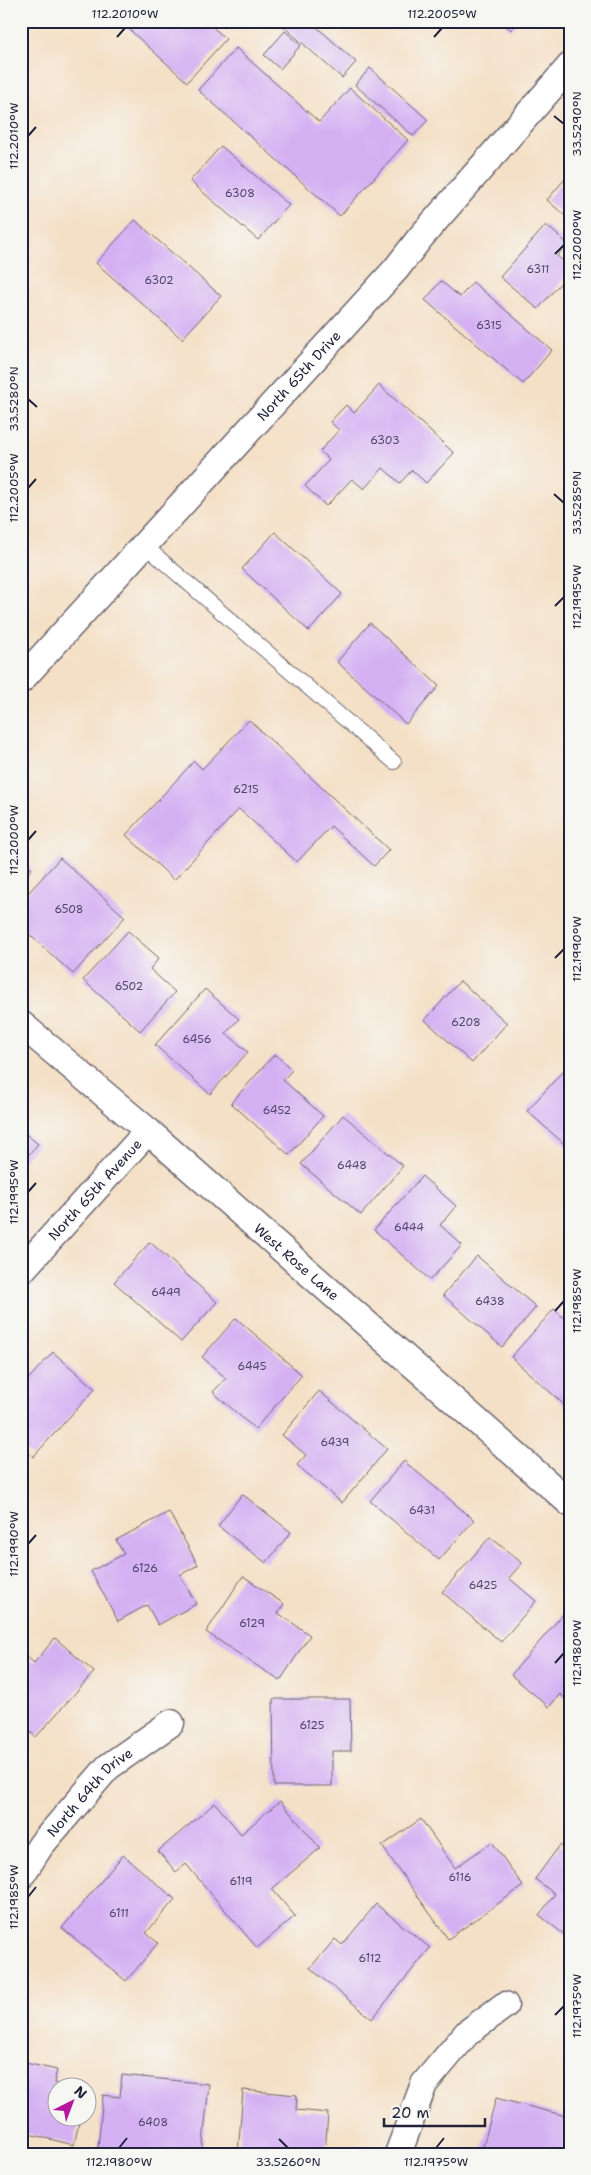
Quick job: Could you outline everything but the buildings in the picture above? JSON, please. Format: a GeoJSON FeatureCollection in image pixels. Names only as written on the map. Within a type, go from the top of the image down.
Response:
{"type":"FeatureCollection","features":[{"type":"Feature","properties":{"kind":"street","name":"North 65th Drive"},"geometry":{"type":"LineString","coordinates":[[21,680],[396,269],[420,238],[567,74]]}},
{"type":"Feature","properties":{"kind":"street","name":"West Rose Lane"},"geometry":{"type":"LineString","coordinates":[[21,1024],[148,1131],[568,1498]]}},
{"type":"Feature","properties":{"kind":"street","name":"North 65th Avenue"},"geometry":{"type":"LineString","coordinates":[[21,1271],[148,1131]]}},
{"type":"Feature","properties":{"kind":"street","name":"North 64th Drive"},"geometry":{"type":"LineString","coordinates":[[21,1876],[41,1845],[108,1767],[171,1723]]}},
{"type":"Feature","properties":{"kind":"street"},"geometry":{"type":"LineString","coordinates":[[398,2154],[424,2084],[467,2033],[505,2006]]}},
{"type":"Feature","properties":{"kind":"lane"},"geometry":{"type":"LineString","coordinates":[[144,545],[394,762]]}}]}
